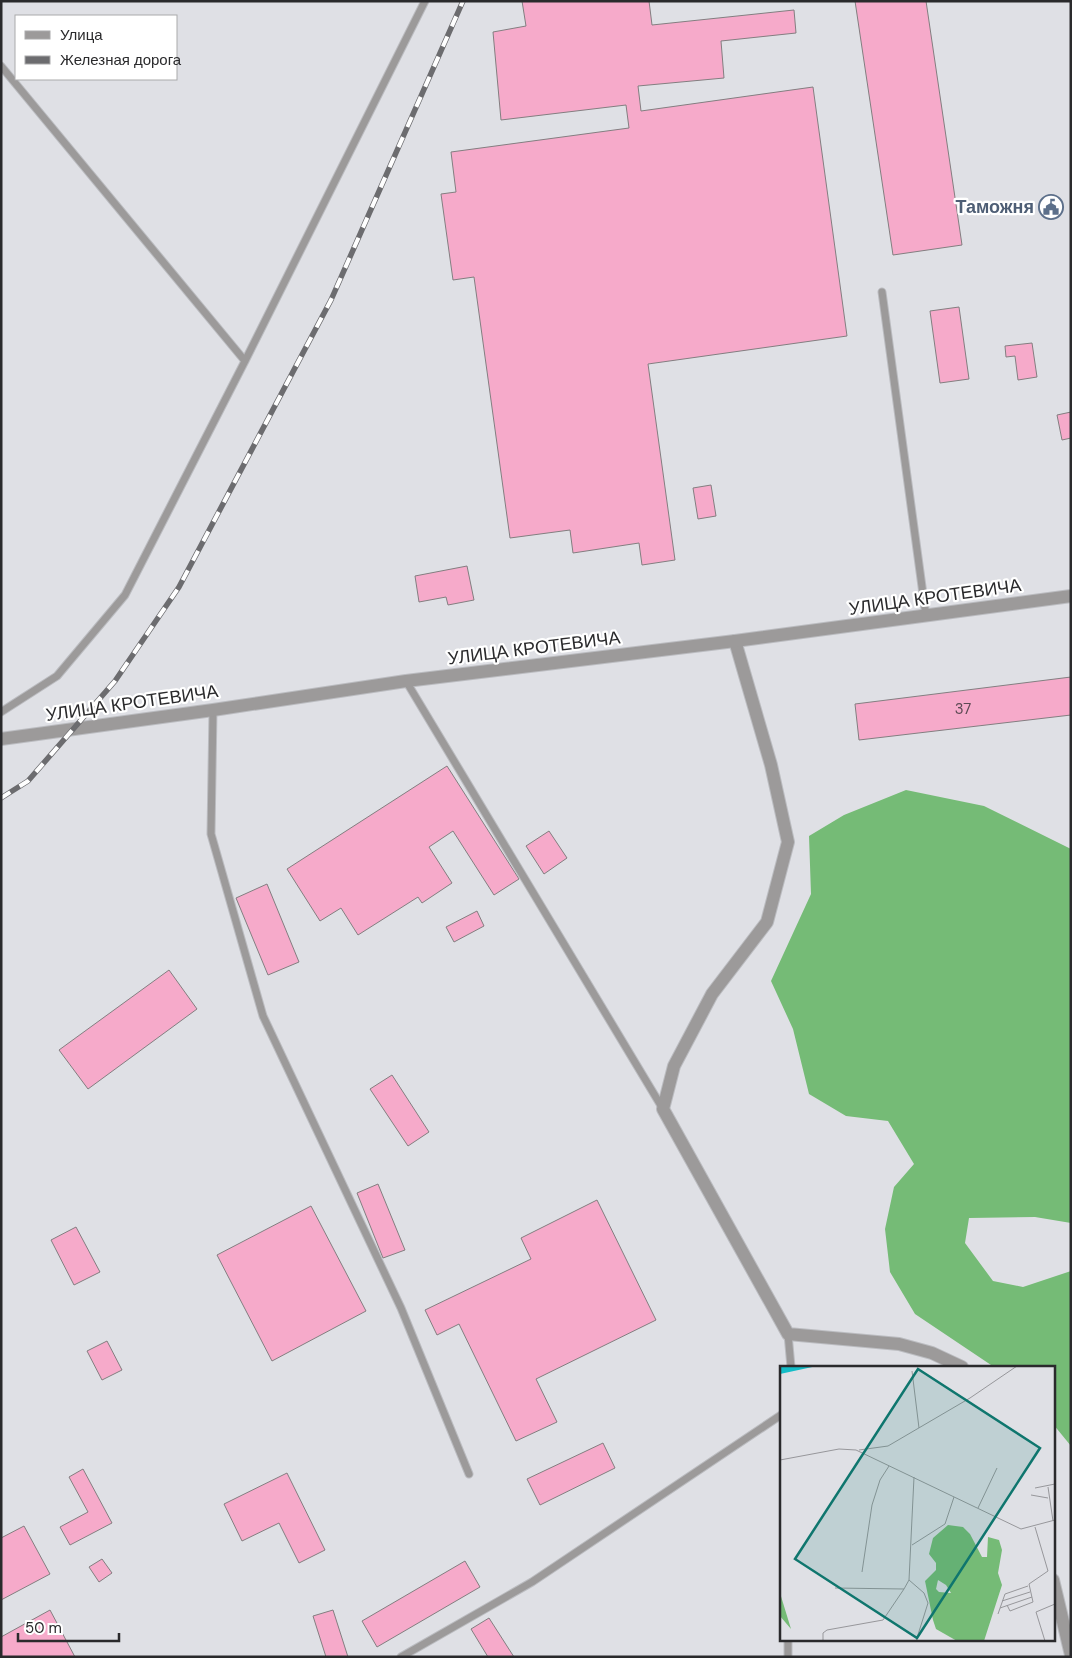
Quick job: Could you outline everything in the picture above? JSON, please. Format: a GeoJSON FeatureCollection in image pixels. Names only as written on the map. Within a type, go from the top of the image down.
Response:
{"type":"FeatureCollection","features":[{"type":"Feature","properties":{"kind":"street","name":"УЛИЦА КРОТЕВИЧА"},"geometry":{"type":"LineString","coordinates":[[1,739],[406,681],[734,641],[1071,596]]}},
{"type":"Feature","properties":{"kind":"street"},"geometry":{"type":"LineString","coordinates":[[734,641],[771,764],[788,842],[767,922],[712,994],[674,1066],[663,1109],[788,1334],[899,1344],[932,1353],[960,1366]]}},
{"type":"Feature","properties":{"kind":"street"},"geometry":{"type":"LineString","coordinates":[[1054,1584],[1071,1655]]}},
{"type":"Feature","properties":{"kind":"lane"},"geometry":{"type":"LineString","coordinates":[[1,712],[57,676],[125,596],[425,1]]}},
{"type":"Feature","properties":{"kind":"lane"},"geometry":{"type":"LineString","coordinates":[[1,66],[245,361]]}},
{"type":"Feature","properties":{"kind":"lane"},"geometry":{"type":"LineString","coordinates":[[882,292],[926,616]]}},
{"type":"Feature","properties":{"kind":"lane"},"geometry":{"type":"LineString","coordinates":[[406,681],[663,1109]]}},
{"type":"Feature","properties":{"kind":"lane"},"geometry":{"type":"LineString","coordinates":[[213,710],[211,834],[263,1016],[401,1308],[469,1474]]}},
{"type":"Feature","properties":{"kind":"lane"},"geometry":{"type":"LineString","coordinates":[[788,1334],[791,1366]]}},
{"type":"Feature","properties":{"kind":"lane"},"geometry":{"type":"LineString","coordinates":[[401,1657],[532,1582],[780,1416]]}},
{"type":"Feature","properties":{"kind":"lane"},"geometry":{"type":"LineString","coordinates":[[788,1640],[788,1657]]}},
{"type":"Feature","properties":{"kind":"green space"},"geometry":{"type":"Polygon","coordinates":[[[906,790],[984,806],[1071,849],[1071,1223],[1035,1217],[969,1218],[965,1243],[993,1281],[1023,1287],[1071,1271],[1071,1446],[1054,1425],[1054,1366],[993,1366],[915,1314],[890,1272],[885,1229],[894,1187],[914,1164],[888,1121],[846,1116],[809,1094],[793,1029],[771,981],[811,894],[809,836],[844,815],[906,790]]]}},
{"type":"Feature","properties":{"kind":"building"},"geometry":{"type":"Polygon","coordinates":[[[522,1],[649,1],[652,25],[794,10],[796,33],[721,41],[724,78],[638,86],[641,111],[813,87],[847,336],[648,364],[675,560],[642,565],[639,543],[573,553],[570,530],[510,538],[474,277],[453,280],[441,194],[456,192],[451,152],[629,128],[626,105],[501,120],[493,32],[526,26],[522,1]]]}},
{"type":"Feature","properties":{"kind":"building"},"geometry":{"type":"Polygon","coordinates":[[[855,1],[926,1],[962,245],[893,255],[855,1]]]}},
{"type":"Feature","properties":{"kind":"building"},"geometry":{"type":"Polygon","coordinates":[[[959,307],[969,379],[940,383],[930,311],[959,307]]]}},
{"type":"Feature","properties":{"kind":"building"},"geometry":{"type":"Polygon","coordinates":[[[1032,343],[1037,377],[1018,380],[1015,356],[1006,357],[1005,346],[1032,343]]]}},
{"type":"Feature","properties":{"kind":"building"},"geometry":{"type":"Polygon","coordinates":[[[1071,412],[1071,438],[1062,440],[1057,415],[1071,412]]]}},
{"type":"Feature","properties":{"kind":"building"},"geometry":{"type":"Polygon","coordinates":[[[711,485],[716,516],[698,519],[693,488],[711,485]]]}},
{"type":"Feature","properties":{"kind":"building"},"geometry":{"type":"Polygon","coordinates":[[[467,566],[474,600],[448,605],[446,597],[419,602],[415,576],[467,566]]]}},
{"type":"Feature","properties":{"kind":"building"},"geometry":{"type":"Polygon","coordinates":[[[1071,677],[1071,715],[859,740],[855,704],[1071,677]]]}},
{"type":"Feature","properties":{"kind":"building"},"geometry":{"type":"Polygon","coordinates":[[[447,766],[519,879],[494,895],[453,831],[429,847],[452,883],[422,903],[418,897],[358,935],[341,908],[320,921],[287,869],[447,766]]]}},
{"type":"Feature","properties":{"kind":"building"},"geometry":{"type":"Polygon","coordinates":[[[549,831],[567,858],[544,874],[526,846],[549,831]]]}},
{"type":"Feature","properties":{"kind":"building"},"geometry":{"type":"Polygon","coordinates":[[[267,884],[299,962],[268,975],[236,898],[267,884]]]}},
{"type":"Feature","properties":{"kind":"building"},"geometry":{"type":"Polygon","coordinates":[[[477,911],[484,926],[454,942],[446,927],[477,911]]]}},
{"type":"Feature","properties":{"kind":"building"},"geometry":{"type":"Polygon","coordinates":[[[169,970],[197,1009],[88,1089],[59,1050],[169,970]]]}},
{"type":"Feature","properties":{"kind":"building"},"geometry":{"type":"Polygon","coordinates":[[[392,1075],[429,1132],[408,1146],[370,1089],[392,1075]]]}},
{"type":"Feature","properties":{"kind":"building"},"geometry":{"type":"Polygon","coordinates":[[[378,1184],[405,1250],[383,1258],[357,1193],[378,1184]]]}},
{"type":"Feature","properties":{"kind":"building"},"geometry":{"type":"Polygon","coordinates":[[[597,1200],[656,1320],[536,1379],[557,1422],[516,1441],[459,1324],[437,1335],[425,1310],[531,1259],[521,1238],[597,1200]]]}},
{"type":"Feature","properties":{"kind":"building"},"geometry":{"type":"Polygon","coordinates":[[[311,1206],[366,1311],[272,1361],[217,1255],[311,1206]]]}},
{"type":"Feature","properties":{"kind":"building"},"geometry":{"type":"Polygon","coordinates":[[[76,1227],[100,1272],[74,1285],[51,1240],[76,1227]]]}},
{"type":"Feature","properties":{"kind":"building"},"geometry":{"type":"Polygon","coordinates":[[[107,1341],[122,1370],[102,1380],[87,1351],[107,1341]]]}},
{"type":"Feature","properties":{"kind":"building"},"geometry":{"type":"Polygon","coordinates":[[[603,1443],[615,1468],[540,1505],[527,1479],[603,1443]]]}},
{"type":"Feature","properties":{"kind":"building"},"geometry":{"type":"Polygon","coordinates":[[[83,1469],[112,1523],[70,1545],[60,1527],[88,1512],[69,1477],[83,1469]]]}},
{"type":"Feature","properties":{"kind":"building"},"geometry":{"type":"Polygon","coordinates":[[[287,1473],[325,1550],[299,1563],[279,1523],[242,1541],[224,1504],[287,1473]]]}},
{"type":"Feature","properties":{"kind":"building"},"geometry":{"type":"Polygon","coordinates":[[[24,1526],[50,1574],[1,1600],[1,1538],[24,1526]]]}},
{"type":"Feature","properties":{"kind":"building"},"geometry":{"type":"Polygon","coordinates":[[[102,1559],[112,1573],[99,1582],[89,1567],[102,1559]]]}},
{"type":"Feature","properties":{"kind":"building"},"geometry":{"type":"Polygon","coordinates":[[[465,1561],[480,1587],[377,1647],[362,1621],[465,1561]]]}},
{"type":"Feature","properties":{"kind":"building"},"geometry":{"type":"Polygon","coordinates":[[[50,1610],[75,1657],[1,1657],[1,1637],[50,1610]]]}},
{"type":"Feature","properties":{"kind":"building"},"geometry":{"type":"Polygon","coordinates":[[[333,1610],[348,1657],[326,1657],[313,1616],[333,1610]]]}},
{"type":"Feature","properties":{"kind":"building"},"geometry":{"type":"Polygon","coordinates":[[[489,1618],[514,1657],[488,1657],[471,1629],[489,1618]]]}},
{"type":"Feature","properties":{"kind":"railway"},"geometry":{"type":"LineString","coordinates":[[1,798],[28,781],[115,681],[179,587],[331,300],[463,1]]}},
{"type":"Feature","properties":{"kind":"place","name":"Таможня"},"geometry":{"type":"Point","coordinates":[1051,207]}}]}
